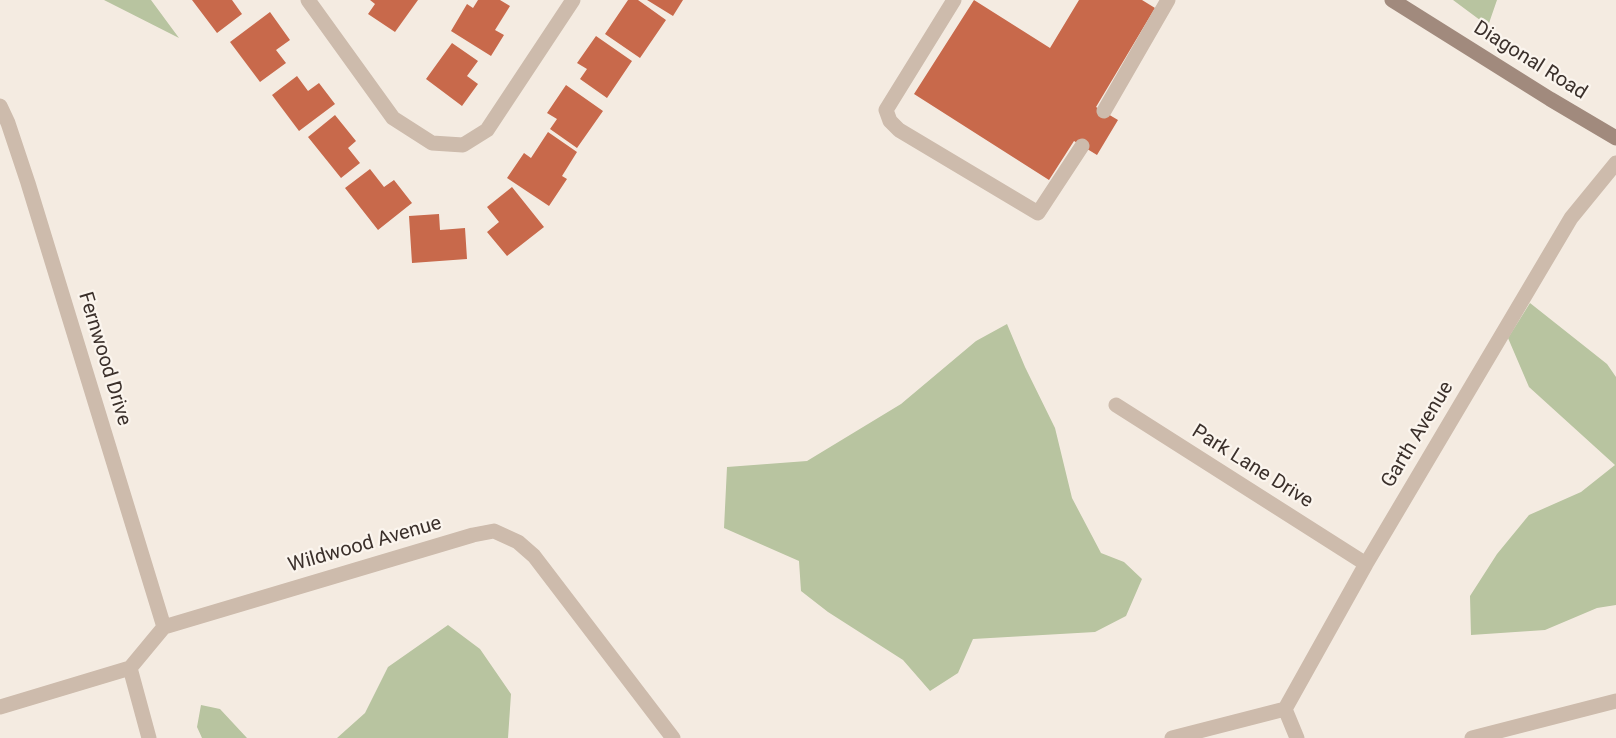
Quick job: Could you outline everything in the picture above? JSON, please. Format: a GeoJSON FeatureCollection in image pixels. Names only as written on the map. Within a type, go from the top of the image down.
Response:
{"type":"FeatureCollection","features":[{"type":"Feature","properties":{"kind":"street"},"geometry":{"type":"LineString","coordinates":[[312,2],[393,118],[432,143],[463,145],[487,130],[573,0]]}},
{"type":"Feature","properties":{"kind":"street"},"geometry":{"type":"LineString","coordinates":[[954,0],[886,110],[890,121],[899,130],[1038,213],[1082,146]]}},
{"type":"Feature","properties":{"kind":"street"},"geometry":{"type":"LineString","coordinates":[[1104,111],[1168,0]]}},
{"type":"Feature","properties":{"kind":"street","name":"Diagonal Road"},"geometry":{"type":"LineString","coordinates":[[1392,0],[1616,138]]}},
{"type":"Feature","properties":{"kind":"street","name":"Fernwood Drive"},"geometry":{"type":"LineString","coordinates":[[0,106],[28,183],[164,627]]}},
{"type":"Feature","properties":{"kind":"street","name":"Garth Avenue"},"geometry":{"type":"LineString","coordinates":[[1285,709],[1366,564],[1571,218],[1616,163]]}},
{"type":"Feature","properties":{"kind":"street","name":"Park Lane Drive"},"geometry":{"type":"LineString","coordinates":[[1116,405],[1366,564]]}},
{"type":"Feature","properties":{"kind":"street","name":"Wildwood Avenue"},"geometry":{"type":"LineString","coordinates":[[164,627],[473,535],[494,531],[518,542],[534,556],[673,738]]}},
{"type":"Feature","properties":{"kind":"street"},"geometry":{"type":"LineString","coordinates":[[0,707],[130,668],[164,627]]}},
{"type":"Feature","properties":{"kind":"street"},"geometry":{"type":"LineString","coordinates":[[130,668],[149,738]]}},
{"type":"Feature","properties":{"kind":"street"},"geometry":{"type":"LineString","coordinates":[[1472,738],[1616,701]]}},
{"type":"Feature","properties":{"kind":"street"},"geometry":{"type":"LineString","coordinates":[[1172,738],[1285,709],[1297,738]]}},
{"type":"Feature","properties":{"kind":"green space"},"geometry":{"type":"Polygon","coordinates":[[[104,0],[151,0],[179,38],[104,0]]]}},
{"type":"Feature","properties":{"kind":"green space"},"geometry":{"type":"Polygon","coordinates":[[[1453,0],[1497,0],[1488,26],[1453,0]]]}},
{"type":"Feature","properties":{"kind":"green space"},"geometry":{"type":"Polygon","coordinates":[[[1530,303],[1607,364],[1616,377],[1616,605],[1597,608],[1545,630],[1471,635],[1470,596],[1497,554],[1529,515],[1581,492],[1615,465],[1529,387],[1508,338],[1530,303]]]}},
{"type":"Feature","properties":{"kind":"green space"},"geometry":{"type":"Polygon","coordinates":[[[1007,324],[1055,428],[1072,498],[1101,553],[1124,562],[1142,579],[1126,616],[1095,632],[973,639],[958,673],[930,691],[903,660],[828,612],[801,591],[799,561],[724,528],[727,467],[807,461],[901,404],[976,341],[1007,324]]]}},
{"type":"Feature","properties":{"kind":"green space"},"geometry":{"type":"Polygon","coordinates":[[[448,625],[480,649],[511,694],[508,738],[337,738],[365,713],[388,667],[448,625]]]}},
{"type":"Feature","properties":{"kind":"green space"},"geometry":{"type":"Polygon","coordinates":[[[201,705],[220,709],[247,738],[202,738],[197,727],[201,705]]]}},
{"type":"Feature","properties":{"kind":"building"},"geometry":{"type":"Polygon","coordinates":[[[192,0],[232,0],[242,14],[217,33],[192,0]]]}},
{"type":"Feature","properties":{"kind":"building"},"geometry":{"type":"Polygon","coordinates":[[[370,0],[418,0],[395,32],[368,14],[375,4],[370,0]]]}},
{"type":"Feature","properties":{"kind":"building"},"geometry":{"type":"Polygon","coordinates":[[[478,0],[500,0],[510,6],[495,30],[504,35],[491,56],[451,31],[467,4],[473,8],[478,0]]]}},
{"type":"Feature","properties":{"kind":"building"},"geometry":{"type":"Polygon","coordinates":[[[628,0],[638,0],[666,20],[640,58],[605,34],[628,0]]]}},
{"type":"Feature","properties":{"kind":"building"},"geometry":{"type":"Polygon","coordinates":[[[647,0],[683,0],[673,16],[647,0]]]}},
{"type":"Feature","properties":{"kind":"building"},"geometry":{"type":"Polygon","coordinates":[[[974,0],[1050,48],[1079,0],[1142,0],[1155,8],[1096,107],[1118,120],[1097,155],[1074,141],[1049,180],[914,94],[974,0]]]}},
{"type":"Feature","properties":{"kind":"building"},"geometry":{"type":"Polygon","coordinates":[[[270,12],[290,40],[276,50],[286,63],[260,82],[230,42],[270,12]]]}},
{"type":"Feature","properties":{"kind":"building"},"geometry":{"type":"Polygon","coordinates":[[[596,36],[632,61],[607,98],[580,79],[587,69],[577,63],[596,36]]]}},
{"type":"Feature","properties":{"kind":"building"},"geometry":{"type":"Polygon","coordinates":[[[452,43],[478,61],[467,76],[478,84],[462,106],[426,79],[452,43]]]}},
{"type":"Feature","properties":{"kind":"building"},"geometry":{"type":"Polygon","coordinates":[[[297,76],[308,91],[319,83],[335,104],[299,131],[272,95],[297,76]]]}},
{"type":"Feature","properties":{"kind":"building"},"geometry":{"type":"Polygon","coordinates":[[[566,85],[603,111],[577,148],[550,129],[557,119],[547,113],[566,85]]]}},
{"type":"Feature","properties":{"kind":"building"},"geometry":{"type":"Polygon","coordinates":[[[335,115],[356,141],[348,148],[360,163],[341,178],[308,137],[335,115]]]}},
{"type":"Feature","properties":{"kind":"building"},"geometry":{"type":"Polygon","coordinates":[[[548,132],[577,152],[562,176],[567,179],[549,206],[507,178],[524,153],[531,158],[548,132]]]}},
{"type":"Feature","properties":{"kind":"building"},"geometry":{"type":"Polygon","coordinates":[[[370,169],[384,187],[394,180],[412,203],[378,230],[345,188],[370,169]]]}},
{"type":"Feature","properties":{"kind":"building"},"geometry":{"type":"Polygon","coordinates":[[[512,187],[544,227],[507,256],[487,232],[499,222],[487,207],[512,187]]]}},
{"type":"Feature","properties":{"kind":"building"},"geometry":{"type":"Polygon","coordinates":[[[439,214],[440,230],[465,228],[467,259],[412,263],[409,216],[439,214]]]}}]}
